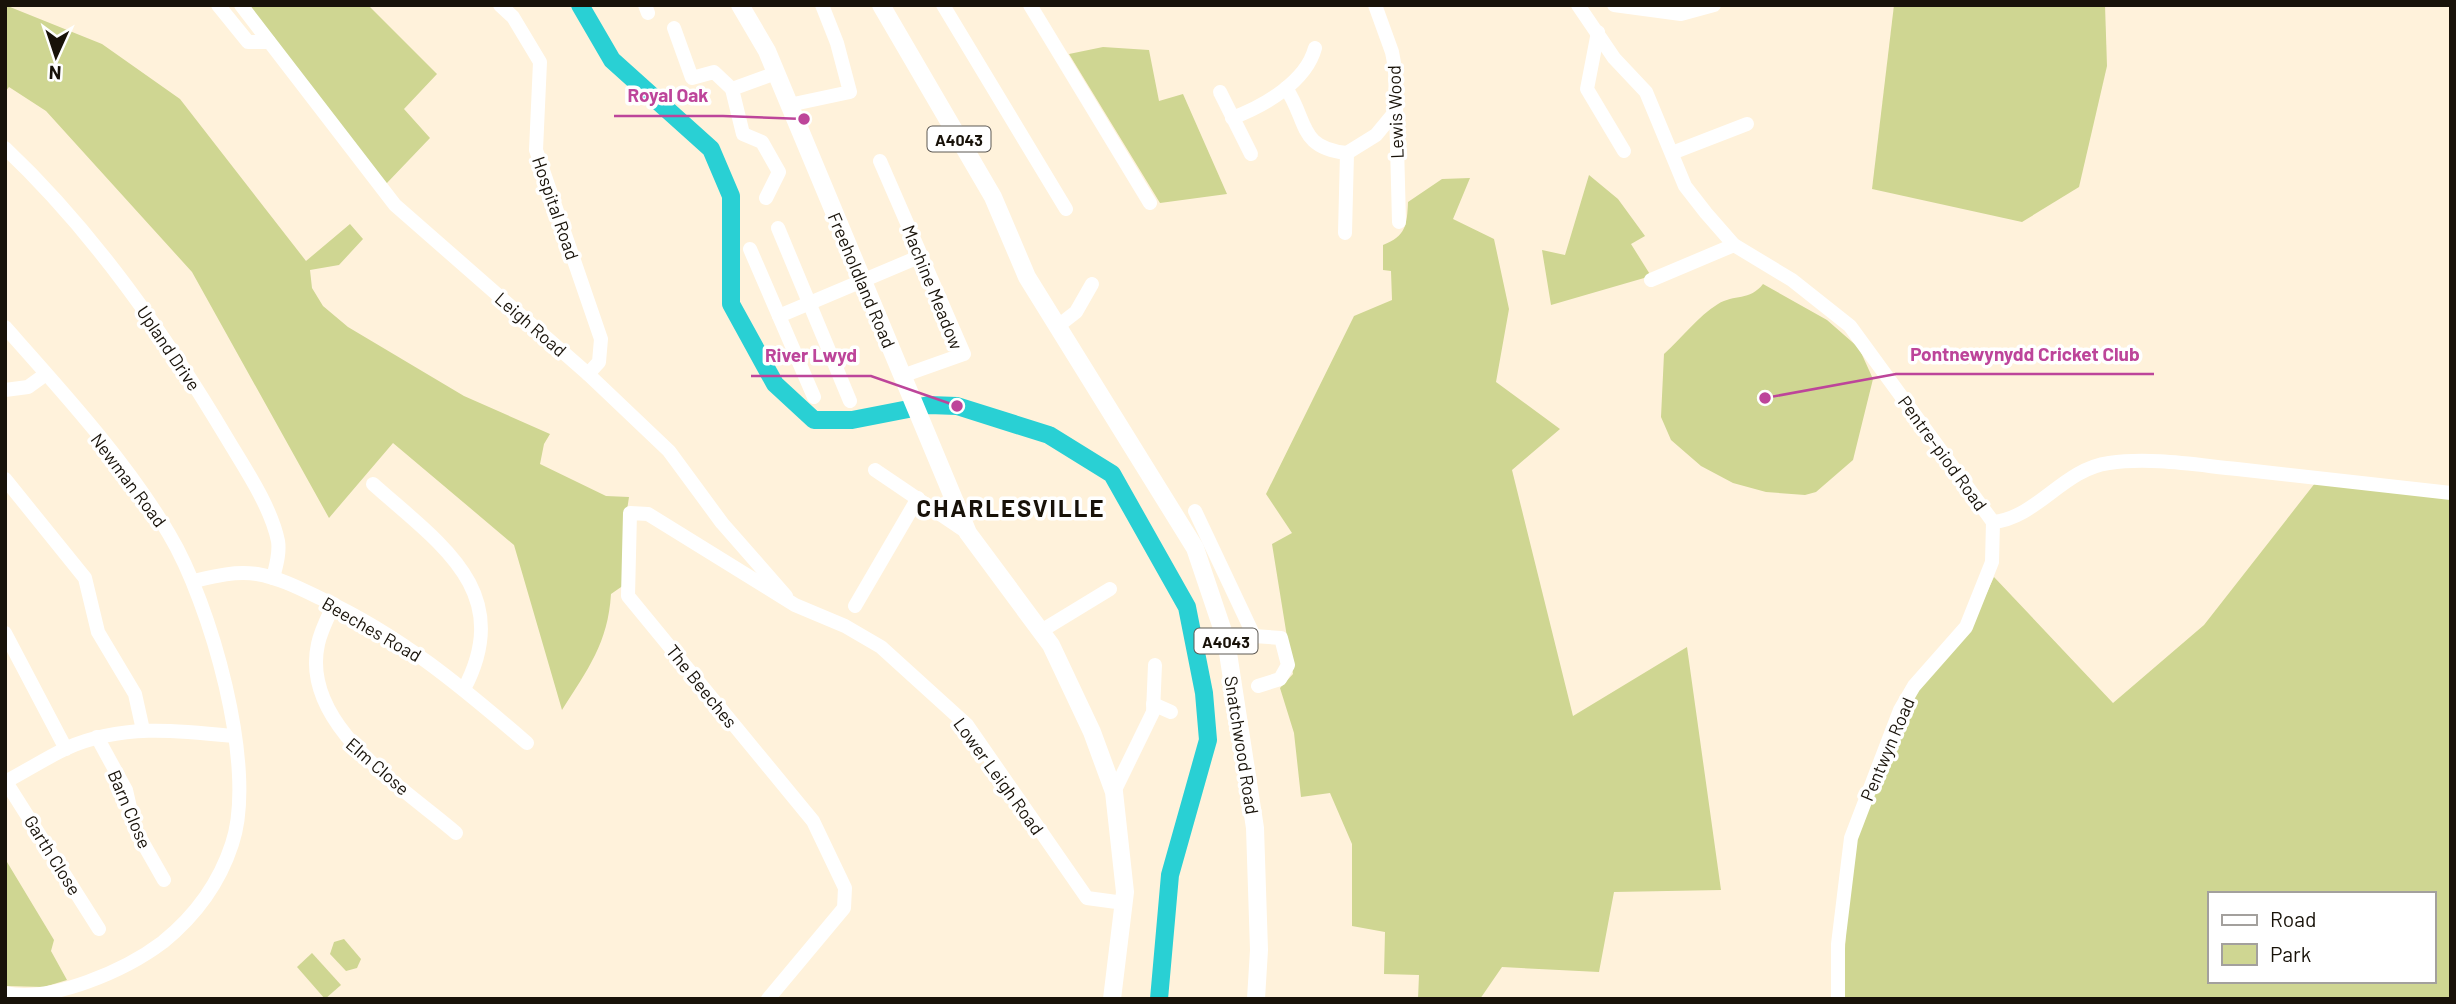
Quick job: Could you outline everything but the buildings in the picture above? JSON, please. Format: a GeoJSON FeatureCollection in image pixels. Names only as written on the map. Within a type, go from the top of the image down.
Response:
{"type":"FeatureCollection","features":[{"type":"Feature","properties":{"kind":"main road","name":"Freeholdland Road"},"geometry":{"type":"LineString","coordinates":[[740,5],[776,73],[968,533],[1051,645],[1092,732],[1114,792],[1124,903],[1112,999]]}},
{"type":"Feature","properties":{"kind":"main road","name":"A4043"},"geometry":{"type":"LineString","coordinates":[[881,5],[993,197],[1027,277],[1058,326]]}},
{"type":"Feature","properties":{"kind":"main road","name":"Snatchwood Road"},"geometry":{"type":"LineString","coordinates":[[1058,326],[1195,548],[1226,640],[1255,828],[1259,950],[1256,999]]}},
{"type":"Feature","properties":{"kind":"street"},"geometry":{"type":"LineString","coordinates":[[218,5],[248,42],[269,42]]}},
{"type":"Feature","properties":{"kind":"street","name":"Leigh Road"},"geometry":{"type":"LineString","coordinates":[[241,5],[395,205],[588,374],[670,451],[722,523],[795,605]]}},
{"type":"Feature","properties":{"kind":"street","name":"Hospital Road"},"geometry":{"type":"LineString","coordinates":[[500,5],[513,17],[540,62],[536,150],[601,340],[599,362],[588,374]]}},
{"type":"Feature","properties":{"kind":"street"},"geometry":{"type":"LineString","coordinates":[[789,105],[850,92],[837,43],[822,5]]}},
{"type":"Feature","properties":{"kind":"street"},"geometry":{"type":"LineString","coordinates":[[943,5],[1066,209]]}},
{"type":"Feature","properties":{"kind":"street","name":"Lewis Wood"},"geometry":{"type":"LineString","coordinates":[[1375,5],[1392,51],[1399,222]]}},
{"type":"Feature","properties":{"kind":"street","name":"Pentre-piod Road"},"geometry":{"type":"LineString","coordinates":[[1578,5],[1614,58],[1646,92],[1685,186],[1734,245],[1792,280],[1850,326],[1993,522]]}},
{"type":"Feature","properties":{"kind":"street"},"geometry":{"type":"LineString","coordinates":[[1614,5],[1681,13],[1714,5]]}},
{"type":"Feature","properties":{"kind":"street"},"geometry":{"type":"LineString","coordinates":[[1032,9],[1150,203]]}},
{"type":"Feature","properties":{"kind":"street"},"geometry":{"type":"LineString","coordinates":[[674,28],[692,78],[715,72],[732,89],[743,134],[762,142],[779,172],[766,198]]}},
{"type":"Feature","properties":{"kind":"street"},"geometry":{"type":"LineString","coordinates":[[1598,32],[1587,89],[1624,151]]}},
{"type":"Feature","properties":{"kind":"street"},"geometry":{"type":"LineString","coordinates":[[1232,118],[1248,112],[1286,88],[1311,64],[1315,48]]}},
{"type":"Feature","properties":{"kind":"street"},"geometry":{"type":"LineString","coordinates":[[732,89],[776,73]]}},
{"type":"Feature","properties":{"kind":"street"},"geometry":{"type":"LineString","coordinates":[[1286,88],[1309,138],[1320,147],[1347,153],[1376,135],[1395,112]]}},
{"type":"Feature","properties":{"kind":"street"},"geometry":{"type":"LineString","coordinates":[[1220,92],[1251,154]]}},
{"type":"Feature","properties":{"kind":"street"},"geometry":{"type":"LineString","coordinates":[[1672,153],[1747,124]]}},
{"type":"Feature","properties":{"kind":"street","name":"Upland Drive"},"geometry":{"type":"LineString","coordinates":[[5,148],[33,175],[121,279],[207,405],[243,464],[269,516],[278,540],[273,578]]}},
{"type":"Feature","properties":{"kind":"street"},"geometry":{"type":"LineString","coordinates":[[1345,233],[1347,153]]}},
{"type":"Feature","properties":{"kind":"street","name":"Machine Meadow"},"geometry":{"type":"LineString","coordinates":[[880,162],[964,354],[902,376]]}},
{"type":"Feature","properties":{"kind":"street"},"geometry":{"type":"LineString","coordinates":[[778,228],[850,401]]}},
{"type":"Feature","properties":{"kind":"street"},"geometry":{"type":"LineString","coordinates":[[1651,279],[1734,245]]}},
{"type":"Feature","properties":{"kind":"street"},"geometry":{"type":"LineString","coordinates":[[750,249],[814,397]]}},
{"type":"Feature","properties":{"kind":"street"},"geometry":{"type":"LineString","coordinates":[[779,316],[921,256]]}},
{"type":"Feature","properties":{"kind":"street"},"geometry":{"type":"LineString","coordinates":[[1058,326],[1076,312],[1091,285]]}},
{"type":"Feature","properties":{"kind":"street","name":"Newman Road"},"geometry":{"type":"LineString","coordinates":[[5,327],[144,496],[170,534],[194,581],[218,653],[233,736],[238,783],[233,843],[216,882],[190,917],[156,947],[113,971],[66,989],[16,995],[5,993]]}},
{"type":"Feature","properties":{"kind":"street"},"geometry":{"type":"LineString","coordinates":[[5,390],[28,387],[46,374]]}},
{"type":"Feature","properties":{"kind":"street"},"geometry":{"type":"LineString","coordinates":[[1993,522],[2011,521],[2061,482],[2089,466],[2111,462],[2192,464],[2451,493]]}},
{"type":"Feature","properties":{"kind":"street"},"geometry":{"type":"LineString","coordinates":[[875,470],[968,533]]}},
{"type":"Feature","properties":{"kind":"street"},"geometry":{"type":"LineString","coordinates":[[5,480],[85,578],[98,632],[135,694],[143,730]]}},
{"type":"Feature","properties":{"kind":"street"},"geometry":{"type":"LineString","coordinates":[[373,484],[453,556],[476,593],[482,616],[482,640],[478,659],[464,689]]}},
{"type":"Feature","properties":{"kind":"street"},"geometry":{"type":"LineString","coordinates":[[855,606],[918,498]]}},
{"type":"Feature","properties":{"kind":"street"},"geometry":{"type":"LineString","coordinates":[[1195,511],[1254,636]]}},
{"type":"Feature","properties":{"kind":"street","name":"The Beeches"},"geometry":{"type":"LineString","coordinates":[[768,999],[844,908],[845,888],[813,821],[628,596],[630,513],[648,514],[795,605]]}},
{"type":"Feature","properties":{"kind":"street","name":"Pentwyn Road"},"geometry":{"type":"LineString","coordinates":[[1838,999],[1838,944],[1851,838],[1900,710],[1914,686],[1966,627],[1992,562],[1993,522]]}},
{"type":"Feature","properties":{"kind":"street","name":"Beeches Road"},"geometry":{"type":"LineString","coordinates":[[194,581],[239,573],[273,578],[334,604],[402,642],[464,689],[527,743]]}},
{"type":"Feature","properties":{"kind":"street"},"geometry":{"type":"LineString","coordinates":[[1041,631],[1110,589]]}},
{"type":"Feature","properties":{"kind":"street","name":"Elm Close"},"geometry":{"type":"LineString","coordinates":[[334,604],[317,654],[319,679],[329,712],[348,741],[456,833]]}},
{"type":"Feature","properties":{"kind":"street","name":"Lower Leigh Road"},"geometry":{"type":"LineString","coordinates":[[795,605],[845,626],[881,647],[967,725],[1087,898],[1124,903]]}},
{"type":"Feature","properties":{"kind":"street"},"geometry":{"type":"LineString","coordinates":[[5,633],[66,749]]}},
{"type":"Feature","properties":{"kind":"street"},"geometry":{"type":"LineString","coordinates":[[1226,640],[1254,636],[1281,638],[1287,665],[1280,679],[1258,686]]}},
{"type":"Feature","properties":{"kind":"street"},"geometry":{"type":"LineString","coordinates":[[1114,792],[1153,712],[1155,665]]}},
{"type":"Feature","properties":{"kind":"street"},"geometry":{"type":"LineString","coordinates":[[1153,704],[1171,712]]}},
{"type":"Feature","properties":{"kind":"street"},"geometry":{"type":"LineString","coordinates":[[6,782],[66,749],[97,737],[143,730],[233,736]]}},
{"type":"Feature","properties":{"kind":"street","name":"Barn Close"},"geometry":{"type":"LineString","coordinates":[[97,737],[125,790],[135,829],[164,880]]}},
{"type":"Feature","properties":{"kind":"street","name":"Garth Close"},"geometry":{"type":"LineString","coordinates":[[6,782],[99,929]]}},
{"type":"Feature","properties":{"kind":"green space"},"geometry":{"type":"Polygon","coordinates":[[[5,5],[102,44],[180,99],[306,261],[350,224],[363,239],[339,265],[310,270],[312,288],[323,306],[348,327],[464,396],[550,434],[544,444],[540,464],[606,496],[629,497],[624,530],[624,585],[611,594],[601,641],[562,710],[514,545],[393,443],[329,518],[192,272],[46,111],[9,87],[5,92],[5,5]]]}},
{"type":"Feature","properties":{"kind":"green space"},"geometry":{"type":"Polygon","coordinates":[[[249,5],[368,5],[437,74],[404,109],[430,138],[386,184],[249,5]]]}},
{"type":"Feature","properties":{"kind":"green space"},"geometry":{"type":"Polygon","coordinates":[[[1894,5],[2105,5],[2107,66],[2079,187],[2022,222],[1872,189],[1894,5]]]}},
{"type":"Feature","properties":{"kind":"green space"},"geometry":{"type":"Polygon","coordinates":[[[1103,47],[1149,50],[1159,101],[1183,94],[1227,194],[1160,203],[1069,54],[1103,47]]]}},
{"type":"Feature","properties":{"kind":"green space"},"geometry":{"type":"Polygon","coordinates":[[[1589,175],[1618,199],[1645,236],[1631,244],[1651,276],[1551,305],[1542,250],[1565,255],[1589,175]]]}},
{"type":"Feature","properties":{"kind":"green space"},"geometry":{"type":"Polygon","coordinates":[[[1470,178],[1453,219],[1494,239],[1509,309],[1496,382],[1560,429],[1512,470],[1573,716],[1687,647],[1721,890],[1614,892],[1599,972],[1502,967],[1480,999],[1418,999],[1419,975],[1384,974],[1385,932],[1352,926],[1352,844],[1330,793],[1301,797],[1294,733],[1280,688],[1293,674],[1272,544],[1292,533],[1266,494],[1354,316],[1392,300],[1391,271],[1383,270],[1383,245],[1391,242],[1404,229],[1408,202],[1442,179],[1470,178]]]}},
{"type":"Feature","properties":{"kind":"green space"},"geometry":{"type":"Polygon","coordinates":[[[1763,284],[1827,320],[1859,348],[1873,379],[1853,460],[1816,492],[1805,495],[1766,492],[1733,483],[1701,466],[1671,440],[1661,417],[1664,354],[1711,309],[1724,301],[1753,293],[1763,284]]]}},
{"type":"Feature","properties":{"kind":"green space"},"geometry":{"type":"Polygon","coordinates":[[[2319,478],[2451,493],[2451,999],[1843,999],[1847,899],[1855,841],[1893,739],[1920,687],[1970,629],[1994,577],[2113,703],[2204,625],[2319,478]]]}},
{"type":"Feature","properties":{"kind":"green space"},"geometry":{"type":"Polygon","coordinates":[[[7,862],[54,940],[51,951],[67,980],[44,987],[5,986],[7,862]]]}},
{"type":"Feature","properties":{"kind":"green space"},"geometry":{"type":"Polygon","coordinates":[[[344,939],[361,959],[357,968],[346,971],[330,954],[334,942],[344,939]]]}},
{"type":"Feature","properties":{"kind":"green space"},"geometry":{"type":"Polygon","coordinates":[[[312,953],[341,985],[325,999],[297,967],[312,953]]]}},
{"type":"Feature","properties":{"kind":"waterway"},"geometry":{"type":"LineString","coordinates":[[580,5],[612,60],[711,149],[731,196],[731,304],[775,384],[814,420],[852,420],[929,405],[957,406],[1049,435],[1112,474],[1187,607],[1204,693],[1208,740],[1170,875],[1159,999]]}},
{"type":"Feature","properties":{"kind":"place","name":"Royal Oak"},"geometry":{"type":"Point","coordinates":[804,119]}},
{"type":"Feature","properties":{"kind":"place","name":"Pontnewynydd Cricket Club"},"geometry":{"type":"Point","coordinates":[1765,398]}},
{"type":"Feature","properties":{"kind":"place","name":"River Lwyd"},"geometry":{"type":"Point","coordinates":[957,406]}},
{"type":"Feature","properties":{"kind":"district","name":"CHARLESVILLE"},"geometry":{"type":"Point","coordinates":[1011,507]}}]}
